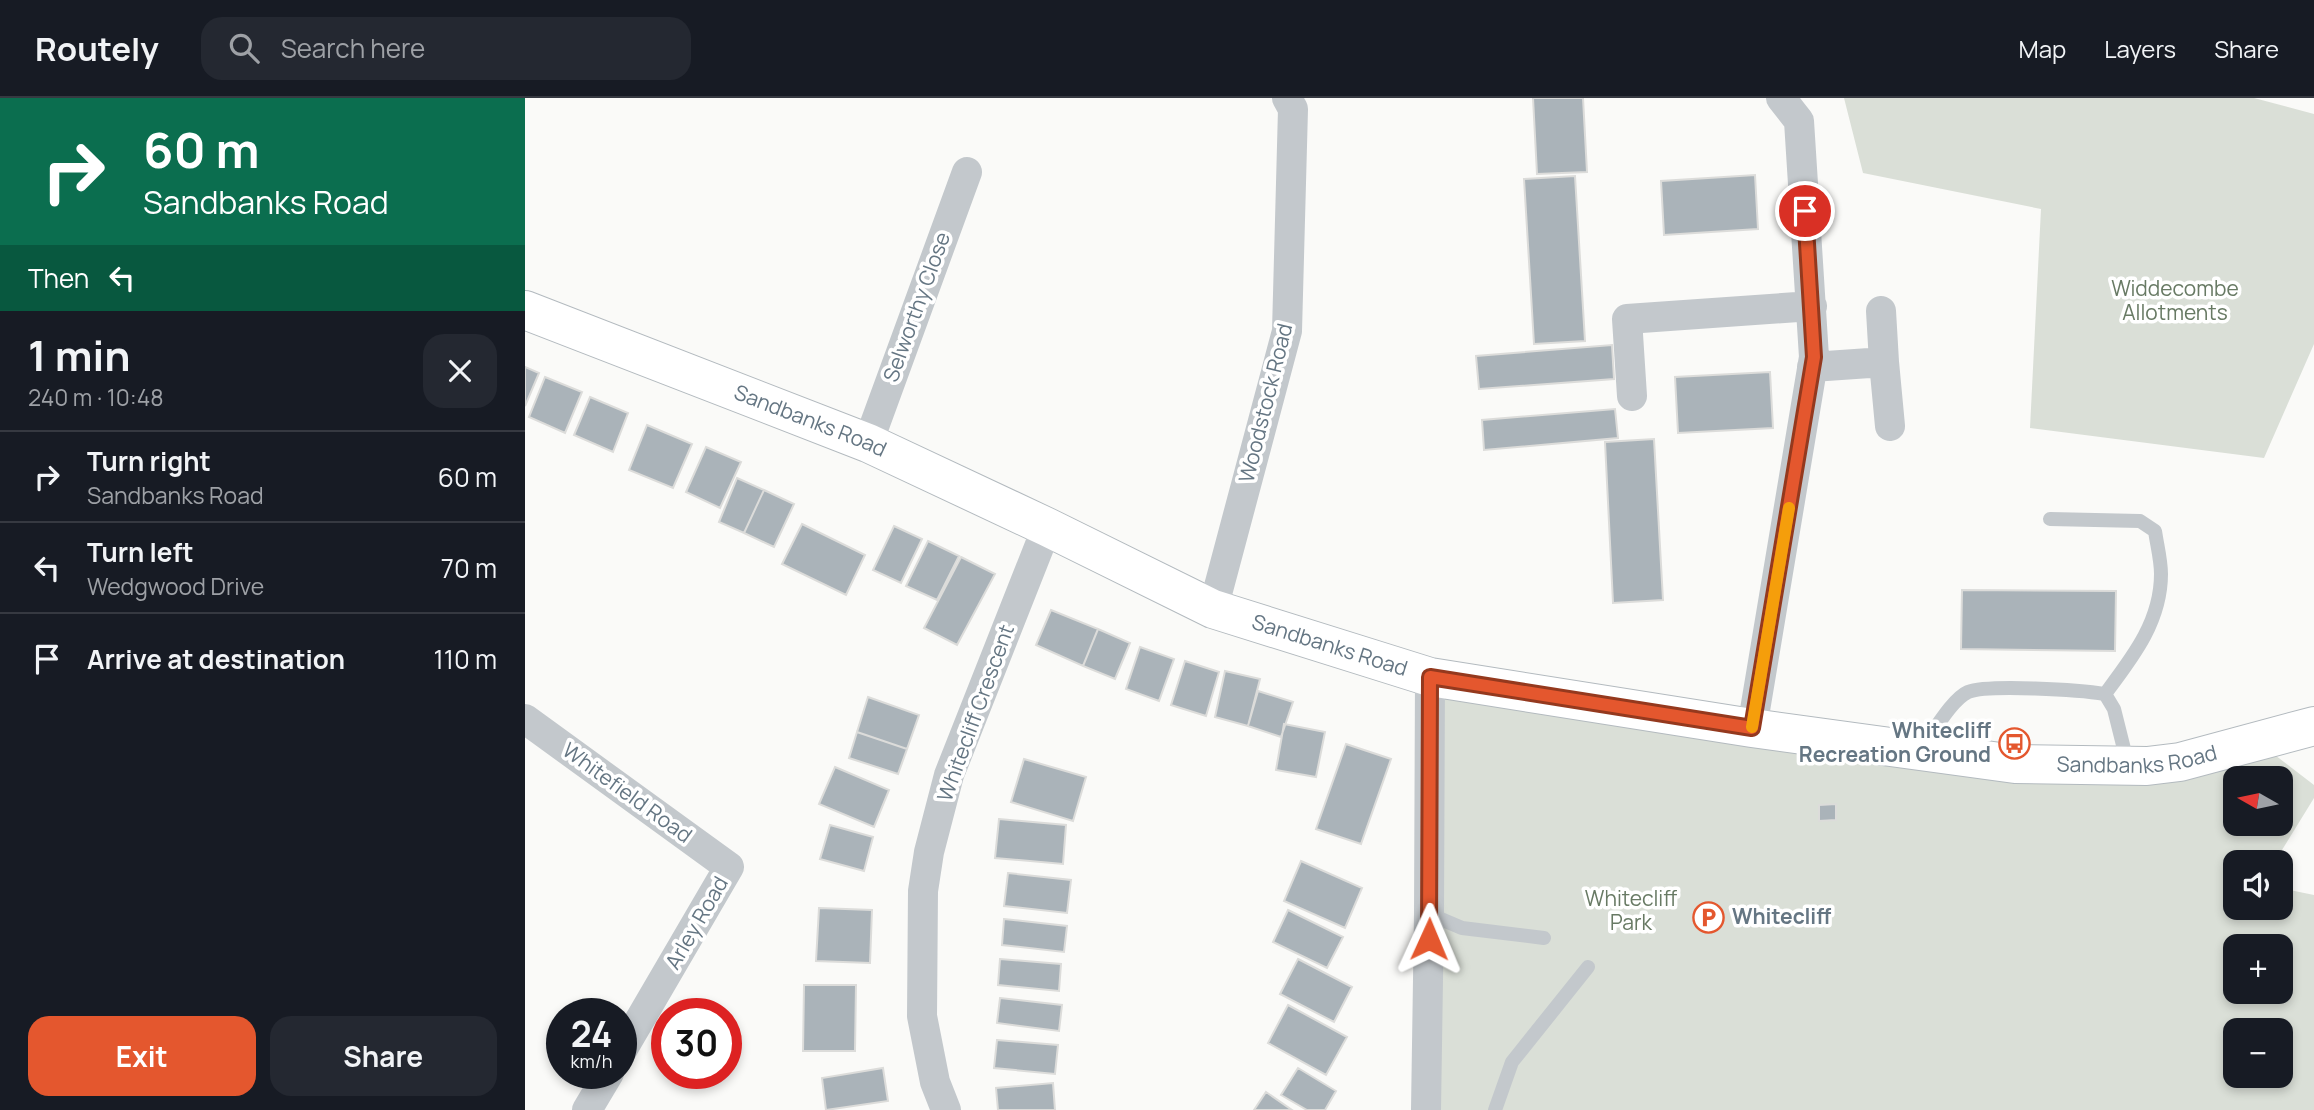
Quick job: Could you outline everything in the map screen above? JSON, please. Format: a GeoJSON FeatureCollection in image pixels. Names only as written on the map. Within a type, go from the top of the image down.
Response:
{"type":"FeatureCollection","features":[{"type":"Feature","properties":{"kind":"main road","name":"Sandbanks Road"},"geometry":{"type":"LineString","coordinates":[[525,310],[868,443],[1213,609],[1430,677],[1752,728],[2015,764],[2147,766],[2181,762],[2312,731]]}},
{"type":"Feature","properties":{"kind":"street"},"geometry":{"type":"LineString","coordinates":[[1752,728],[1812,367],[1812,306],[1799,121],[1781,98]]}},
{"type":"Feature","properties":{"kind":"street","name":"Woodstock Road"},"geometry":{"type":"LineString","coordinates":[[1213,609],[1287,331],[1290,103]]}},
{"type":"Feature","properties":{"kind":"street","name":"Selworthy Close"},"geometry":{"type":"LineString","coordinates":[[868,443],[967,172]]}},
{"type":"Feature","properties":{"kind":"street"},"geometry":{"type":"LineString","coordinates":[[1632,396],[1627,319],[1812,306]]}},
{"type":"Feature","properties":{"kind":"street"},"geometry":{"type":"LineString","coordinates":[[1881,311],[1890,426]]}},
{"type":"Feature","properties":{"kind":"street"},"geometry":{"type":"LineString","coordinates":[[1812,367],[1884,362]]}},
{"type":"Feature","properties":{"kind":"street","name":"Whitecliff Crescent"},"geometry":{"type":"LineString","coordinates":[[946,1110],[936,1082],[922,1017],[923,891],[929,852],[949,775],[1047,527]]}},
{"type":"Feature","properties":{"kind":"street"},"geometry":{"type":"LineString","coordinates":[[1426,1110],[1430,914],[1430,677]]}},
{"type":"Feature","properties":{"kind":"street","name":"Whitefield Road"},"geometry":{"type":"LineString","coordinates":[[525,719],[729,867]]}},
{"type":"Feature","properties":{"kind":"street","name":"Arley Road"},"geometry":{"type":"LineString","coordinates":[[637,1025],[729,867]]}},
{"type":"Feature","properties":{"kind":"street"},"geometry":{"type":"LineString","coordinates":[[587,1110],[599,1089]]}},
{"type":"Feature","properties":{"kind":"lane"},"geometry":{"type":"LineString","coordinates":[[2050,519],[2140,521],[2155,531],[2161,572],[2157,607],[2150,629],[2105,694]]}},
{"type":"Feature","properties":{"kind":"lane"},"geometry":{"type":"LineString","coordinates":[[1920,751],[1956,701],[1968,692],[1999,689],[2082,690],[2105,694],[2115,709],[2128,766]]}},
{"type":"Feature","properties":{"kind":"lane"},"geometry":{"type":"LineString","coordinates":[[1430,914],[1462,928],[1544,939]]}},
{"type":"Feature","properties":{"kind":"lane"},"geometry":{"type":"LineString","coordinates":[[1495,1110],[1512,1062],[1588,968]]}},
{"type":"Feature","properties":{"kind":"green space","name":"Widdecombe Allotments"},"geometry":{"type":"Polygon","coordinates":[[[1844,98],[2254,98],[2314,114],[2314,344],[2264,458],[2030,428],[2041,209],[1863,173],[1844,98]]]}},
{"type":"Feature","properties":{"kind":"green space","name":"Whitecliff Park"},"geometry":{"type":"Polygon","coordinates":[[[1430,677],[2015,764],[2258,742],[2289,766],[2223,766],[2223,836],[2291,836],[2282,850],[2223,850],[2223,920],[2293,920],[2293,891],[2314,895],[2314,1110],[1426,1110],[1430,677]]]}},
{"type":"Feature","properties":{"kind":"green space","name":"Whitecliff Park"},"geometry":{"type":"Polygon","coordinates":[[[2293,769],[2314,785],[2314,798],[2293,832],[2293,769]]]}},
{"type":"Feature","properties":{"kind":"building"},"geometry":{"type":"Polygon","coordinates":[[[1533,98],[1583,98],[1587,172],[1537,174],[1533,98]]]}},
{"type":"Feature","properties":{"kind":"building"},"geometry":{"type":"Polygon","coordinates":[[[1755,175],[1758,229],[1664,235],[1661,181],[1755,175]]]}},
{"type":"Feature","properties":{"kind":"building"},"geometry":{"type":"Polygon","coordinates":[[[1575,176],[1585,341],[1534,344],[1524,179],[1575,176]]]}},
{"type":"Feature","properties":{"kind":"building"},"geometry":{"type":"Polygon","coordinates":[[[1612,345],[1614,379],[1479,389],[1476,356],[1612,345]]]}},
{"type":"Feature","properties":{"kind":"building"},"geometry":{"type":"Polygon","coordinates":[[[525,367],[539,373],[525,406],[525,367]]]}},
{"type":"Feature","properties":{"kind":"building"},"geometry":{"type":"Polygon","coordinates":[[[1770,372],[1773,428],[1678,433],[1675,377],[1770,372]]]}},
{"type":"Feature","properties":{"kind":"building"},"geometry":{"type":"Polygon","coordinates":[[[545,377],[582,392],[565,433],[529,417],[545,377]]]}},
{"type":"Feature","properties":{"kind":"building"},"geometry":{"type":"Polygon","coordinates":[[[590,397],[628,413],[613,452],[574,435],[590,397]]]}},
{"type":"Feature","properties":{"kind":"building"},"geometry":{"type":"Polygon","coordinates":[[[1615,409],[1618,438],[1484,450],[1482,420],[1615,409]]]}},
{"type":"Feature","properties":{"kind":"building"},"geometry":{"type":"Polygon","coordinates":[[[647,425],[692,444],[673,488],[629,470],[647,425]]]}},
{"type":"Feature","properties":{"kind":"building"},"geometry":{"type":"Polygon","coordinates":[[[1654,439],[1663,600],[1613,603],[1605,442],[1654,439]]]}},
{"type":"Feature","properties":{"kind":"building"},"geometry":{"type":"Polygon","coordinates":[[[706,447],[741,462],[720,508],[686,492],[706,447]]]}},
{"type":"Feature","properties":{"kind":"building"},"geometry":{"type":"Polygon","coordinates":[[[737,478],[764,490],[744,533],[719,522],[737,478]]]}},
{"type":"Feature","properties":{"kind":"building"},"geometry":{"type":"Polygon","coordinates":[[[764,490],[794,504],[774,547],[744,533],[764,490]]]}},
{"type":"Feature","properties":{"kind":"building"},"geometry":{"type":"Polygon","coordinates":[[[802,524],[865,555],[846,595],[782,564],[802,524]]]}},
{"type":"Feature","properties":{"kind":"building"},"geometry":{"type":"Polygon","coordinates":[[[894,526],[922,539],[901,583],[873,570],[894,526]]]}},
{"type":"Feature","properties":{"kind":"building"},"geometry":{"type":"Polygon","coordinates":[[[928,541],[959,556],[937,600],[906,586],[928,541]]]}},
{"type":"Feature","properties":{"kind":"building"},"geometry":{"type":"Polygon","coordinates":[[[961,557],[995,574],[957,645],[924,628],[961,557]]]}},
{"type":"Feature","properties":{"kind":"building"},"geometry":{"type":"Polygon","coordinates":[[[1962,590],[2116,591],[2115,651],[1961,649],[1962,590]]]}},
{"type":"Feature","properties":{"kind":"building"},"geometry":{"type":"Polygon","coordinates":[[[1051,610],[1098,629],[1083,666],[1036,645],[1051,610]]]}},
{"type":"Feature","properties":{"kind":"building"},"geometry":{"type":"Polygon","coordinates":[[[1098,629],[1130,643],[1115,679],[1083,666],[1098,629]]]}},
{"type":"Feature","properties":{"kind":"building"},"geometry":{"type":"Polygon","coordinates":[[[1140,647],[1174,659],[1159,701],[1126,689],[1140,647]]]}},
{"type":"Feature","properties":{"kind":"building"},"geometry":{"type":"Polygon","coordinates":[[[1185,661],[1219,672],[1206,716],[1171,705],[1185,661]]]}},
{"type":"Feature","properties":{"kind":"building"},"geometry":{"type":"Polygon","coordinates":[[[1225,671],[1260,679],[1248,726],[1215,717],[1225,671]]]}},
{"type":"Feature","properties":{"kind":"building"},"geometry":{"type":"Polygon","coordinates":[[[1258,691],[1293,702],[1281,737],[1248,726],[1258,691]]]}},
{"type":"Feature","properties":{"kind":"building"},"geometry":{"type":"Polygon","coordinates":[[[868,697],[919,715],[907,749],[857,732],[868,697]]]}},
{"type":"Feature","properties":{"kind":"building"},"geometry":{"type":"Polygon","coordinates":[[[1284,724],[1325,732],[1316,777],[1276,770],[1284,724]]]}},
{"type":"Feature","properties":{"kind":"building"},"geometry":{"type":"Polygon","coordinates":[[[857,732],[907,749],[898,774],[849,758],[857,732]]]}},
{"type":"Feature","properties":{"kind":"building"},"geometry":{"type":"Polygon","coordinates":[[[1346,744],[1391,759],[1361,844],[1316,829],[1346,744]]]}},
{"type":"Feature","properties":{"kind":"building"},"geometry":{"type":"Polygon","coordinates":[[[1024,759],[1086,777],[1073,821],[1011,802],[1024,759]]]}},
{"type":"Feature","properties":{"kind":"building"},"geometry":{"type":"Polygon","coordinates":[[[835,767],[889,790],[874,827],[819,804],[835,767]]]}},
{"type":"Feature","properties":{"kind":"building"},"geometry":{"type":"Polygon","coordinates":[[[1836,804],[1836,820],[1819,821],[1819,805],[1836,804]]]}},
{"type":"Feature","properties":{"kind":"building"},"geometry":{"type":"Polygon","coordinates":[[[999,819],[1066,825],[1063,864],[995,858],[999,819]]]}},
{"type":"Feature","properties":{"kind":"building"},"geometry":{"type":"Polygon","coordinates":[[[830,825],[873,837],[864,871],[820,859],[830,825]]]}},
{"type":"Feature","properties":{"kind":"building"},"geometry":{"type":"Polygon","coordinates":[[[1301,861],[1362,888],[1345,928],[1284,901],[1301,861]]]}},
{"type":"Feature","properties":{"kind":"building"},"geometry":{"type":"Polygon","coordinates":[[[1008,873],[1071,880],[1067,913],[1004,906],[1008,873]]]}},
{"type":"Feature","properties":{"kind":"building"},"geometry":{"type":"Polygon","coordinates":[[[819,908],[872,910],[870,963],[816,961],[819,908]]]}},
{"type":"Feature","properties":{"kind":"building"},"geometry":{"type":"Polygon","coordinates":[[[1288,910],[1343,937],[1327,968],[1273,942],[1288,910]]]}},
{"type":"Feature","properties":{"kind":"building"},"geometry":{"type":"Polygon","coordinates":[[[1004,919],[1067,926],[1064,952],[1002,945],[1004,919]]]}},
{"type":"Feature","properties":{"kind":"building"},"geometry":{"type":"Polygon","coordinates":[[[1000,959],[1061,964],[1059,991],[998,985],[1000,959]]]}},
{"type":"Feature","properties":{"kind":"building"},"geometry":{"type":"Polygon","coordinates":[[[1298,959],[1352,987],[1334,1022],[1280,994],[1298,959]]]}},
{"type":"Feature","properties":{"kind":"building"},"geometry":{"type":"Polygon","coordinates":[[[804,985],[856,985],[855,1051],[803,1051],[804,985]]]}},
{"type":"Feature","properties":{"kind":"building"},"geometry":{"type":"Polygon","coordinates":[[[1000,998],[1062,1005],[1059,1031],[997,1023],[1000,998]]]}},
{"type":"Feature","properties":{"kind":"building"},"geometry":{"type":"Polygon","coordinates":[[[1288,1005],[1347,1037],[1326,1075],[1268,1043],[1288,1005]]]}},
{"type":"Feature","properties":{"kind":"building"},"geometry":{"type":"Polygon","coordinates":[[[997,1040],[1058,1045],[1055,1074],[994,1068],[997,1040]]]}},
{"type":"Feature","properties":{"kind":"building"},"geometry":{"type":"Polygon","coordinates":[[[883,1068],[888,1101],[826,1110],[822,1078],[883,1068]]]}},
{"type":"Feature","properties":{"kind":"building"},"geometry":{"type":"Polygon","coordinates":[[[1298,1068],[1336,1091],[1325,1110],[1307,1110],[1281,1095],[1298,1068]]]}},
{"type":"Feature","properties":{"kind":"building"},"geometry":{"type":"Polygon","coordinates":[[[1053,1083],[1055,1110],[998,1110],[996,1088],[1053,1083]]]}},
{"type":"Feature","properties":{"kind":"building"},"geometry":{"type":"Polygon","coordinates":[[[1266,1092],[1292,1110],[1254,1110],[1266,1092]]]}},
{"type":"Feature","properties":{"kind":"slow traffic"},"geometry":{"type":"LineString","coordinates":[[1752,727],[1789,508]]}},
{"type":"Feature","properties":{"kind":"place","name":"Whitecliff Recreation Ground"},"geometry":{"type":"Point","coordinates":[2014,743]}},
{"type":"Feature","properties":{"kind":"place","name":"Whitecliff"},"geometry":{"type":"Point","coordinates":[1709,917]}},
{"type":"Feature","properties":{"kind":"route"},"geometry":{"type":"LineString","coordinates":[[1429,939],[1430,677],[1752,728],[1814,357],[1805,211]]}}]}
